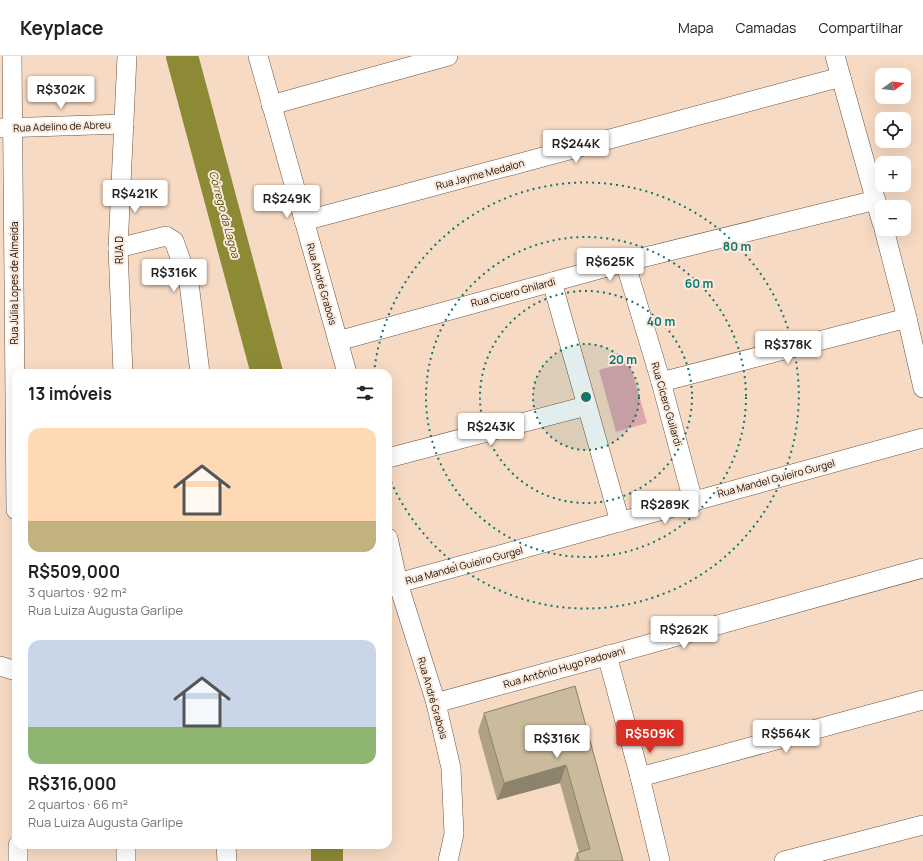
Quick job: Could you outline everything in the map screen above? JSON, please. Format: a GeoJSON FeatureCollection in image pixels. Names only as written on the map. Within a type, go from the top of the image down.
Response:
{"type":"FeatureCollection","features":[{"type":"Feature","properties":{"kind":"street","name":"Rua Júlia Lopes de Almeida"},"geometry":{"type":"LineString","coordinates":[[12,56],[6,128],[12,369]]}},
{"type":"Feature","properties":{"kind":"street","name":"RUA D"},"geometry":{"type":"LineString","coordinates":[[123,369],[118,248],[127,56]]}},
{"type":"Feature","properties":{"kind":"street","name":"Rua André Grabois"},"geometry":{"type":"LineString","coordinates":[[258,56],[346,369]]}},
{"type":"Feature","properties":{"kind":"street"},"geometry":{"type":"LineString","coordinates":[[271,105],[448,56]]}},
{"type":"Feature","properties":{"kind":"street"},"geometry":{"type":"LineString","coordinates":[[835,56],[876,200]]}},
{"type":"Feature","properties":{"kind":"street","name":"Rua Jayme Medalon"},"geometry":{"type":"LineString","coordinates":[[304,221],[841,77]]}},
{"type":"Feature","properties":{"kind":"street","name":"Rua Adelino de Abreu"},"geometry":{"type":"LineString","coordinates":[[6,128],[124,124]]}},
{"type":"Feature","properties":{"kind":"street","name":"Rua Cicero Ghilardi"},"geometry":{"type":"LineString","coordinates":[[338,341],[625,262],[875,200]]}},
{"type":"Feature","properties":{"kind":"street"},"geometry":{"type":"LineString","coordinates":[[118,248],[166,236],[174,241],[189,283],[200,369]]}},
{"type":"Feature","properties":{"kind":"street"},"geometry":{"type":"LineString","coordinates":[[886,236],[908,318],[923,388]]}},
{"type":"Feature","properties":{"kind":"street","name":"Rua Cícero Guilardi"},"geometry":{"type":"LineString","coordinates":[[625,262],[662,382],[694,501]]}},
{"type":"Feature","properties":{"kind":"street"},"geometry":{"type":"LineString","coordinates":[[552,282],[620,522]]}},
{"type":"Feature","properties":{"kind":"street"},"geometry":{"type":"LineString","coordinates":[[662,382],[908,318]]}},
{"type":"Feature","properties":{"kind":"street"},"geometry":{"type":"LineString","coordinates":[[392,457],[586,406]]}},
{"type":"Feature","properties":{"kind":"street","name":"Rua Mandel Guieiro Gurgel"},"geometry":{"type":"LineString","coordinates":[[398,583],[923,438]]}},
{"type":"Feature","properties":{"kind":"street","name":"Rua André Grabois"},"geometry":{"type":"LineString","coordinates":[[392,556],[398,583],[436,703],[452,768],[454,834],[448,861]]}},
{"type":"Feature","properties":{"kind":"street","name":"Rua Antônio Hugo Padovani"},"geometry":{"type":"LineString","coordinates":[[436,703],[923,568]]}},
{"type":"Feature","properties":{"kind":"street"},"geometry":{"type":"LineString","coordinates":[[607,655],[640,777],[660,861]]}},
{"type":"Feature","properties":{"kind":"street"},"geometry":{"type":"LineString","coordinates":[[0,666],[12,670]]}},
{"type":"Feature","properties":{"kind":"street"},"geometry":{"type":"LineString","coordinates":[[640,777],[923,700]]}},
{"type":"Feature","properties":{"kind":"street"},"geometry":{"type":"LineString","coordinates":[[784,861],[923,825]]}},
{"type":"Feature","properties":{"kind":"street"},"geometry":{"type":"LineString","coordinates":[[18,849],[18,861]]}},
{"type":"Feature","properties":{"kind":"street"},"geometry":{"type":"LineString","coordinates":[[126,849],[126,861]]}},
{"type":"Feature","properties":{"kind":"street"},"geometry":{"type":"LineString","coordinates":[[226,849],[227,861]]}},
{"type":"Feature","properties":{"kind":"shaded area"},"geometry":{"type":"Polygon","coordinates":[[[629,362],[647,423],[616,432],[599,370],[629,362]]]}},
{"type":"Feature","properties":{"kind":"building"},"geometry":{"type":"Polygon","coordinates":[[[575,686],[623,861],[579,861],[577,853],[590,849],[566,765],[504,783],[484,713],[575,686]]]}},
{"type":"Feature","properties":{"kind":"waterway","name":"Córrego da Lagoa"},"geometry":{"type":"LineString","coordinates":[[182,56],[266,369]]}},
{"type":"Feature","properties":{"kind":"waterway","name":"Córrego da Lagoa"},"geometry":{"type":"LineString","coordinates":[[327,849],[327,861]]}}]}
